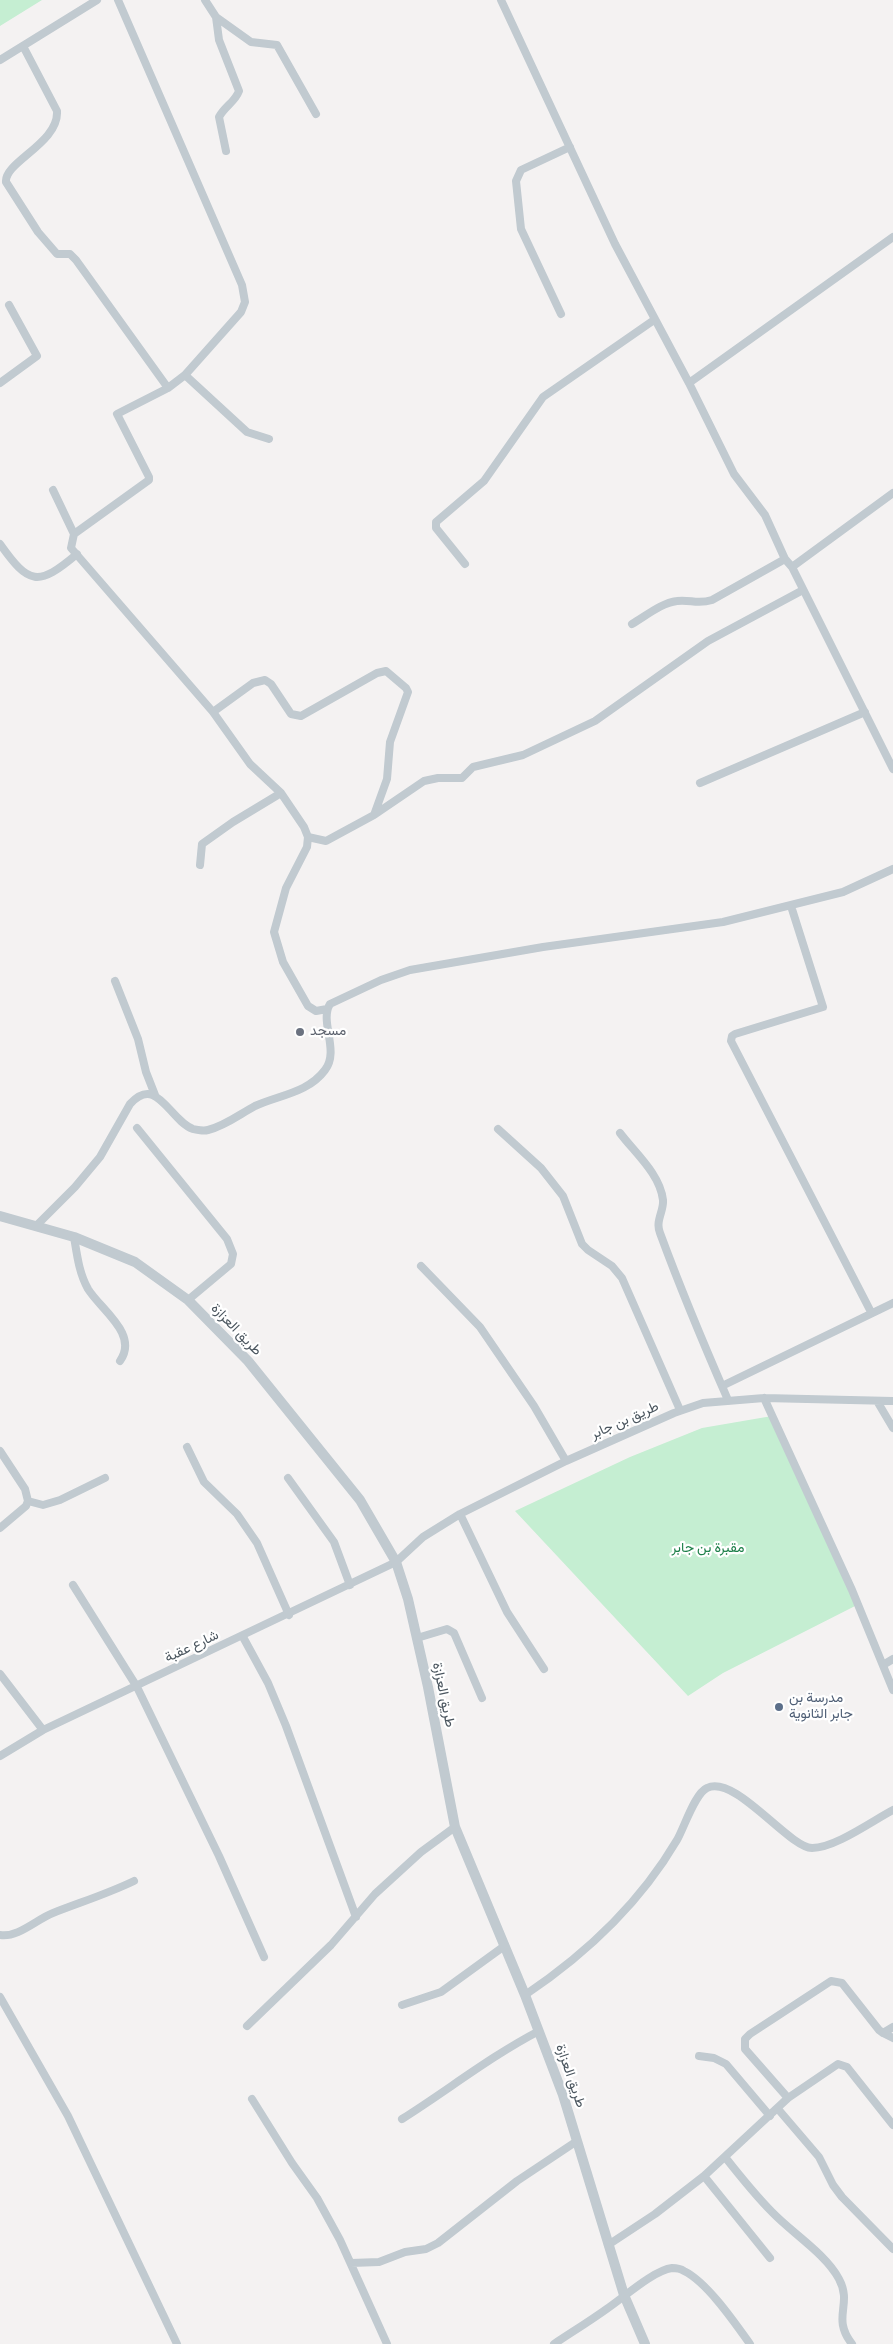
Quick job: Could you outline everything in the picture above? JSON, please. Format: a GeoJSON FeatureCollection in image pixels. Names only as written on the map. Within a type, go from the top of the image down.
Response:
{"type":"FeatureCollection","features":[{"type":"Feature","properties":{"kind":"street"},"geometry":{"type":"LineString","coordinates":[[0,60],[97,0]]}},
{"type":"Feature","properties":{"kind":"street"},"geometry":{"type":"LineString","coordinates":[[74,534],[148,480],[149,477],[116,414],[168,388],[185,375],[241,312],[245,302],[245,294],[118,0]]}},
{"type":"Feature","properties":{"kind":"street"},"geometry":{"type":"LineString","coordinates":[[205,0],[216,17],[251,42],[277,45],[316,114]]}},
{"type":"Feature","properties":{"kind":"street"},"geometry":{"type":"LineString","coordinates":[[501,0],[654,320],[689,383],[734,474],[765,515],[785,559],[792,567],[893,769]]}},
{"type":"Feature","properties":{"kind":"street"},"geometry":{"type":"LineString","coordinates":[[216,17],[219,40],[239,91],[237,99],[224,108],[219,116],[226,151]]}},
{"type":"Feature","properties":{"kind":"street"},"geometry":{"type":"LineString","coordinates":[[23,46],[57,110],[57,120],[54,128],[39,144],[8,172],[6,182],[38,232],[57,254],[70,254],[76,260],[168,388]]}},
{"type":"Feature","properties":{"kind":"street"},"geometry":{"type":"LineString","coordinates":[[561,314],[521,229],[516,182],[521,170],[570,147]]}},
{"type":"Feature","properties":{"kind":"street"},"geometry":{"type":"LineString","coordinates":[[689,383],[893,237]]}},
{"type":"Feature","properties":{"kind":"street"},"geometry":{"type":"LineString","coordinates":[[0,384],[37,356],[9,305]]}},
{"type":"Feature","properties":{"kind":"street"},"geometry":{"type":"LineString","coordinates":[[465,564],[436,528],[436,522],[484,481],[543,398],[654,320]]}},
{"type":"Feature","properties":{"kind":"street"},"geometry":{"type":"LineString","coordinates":[[185,375],[247,432],[268,439]]}},
{"type":"Feature","properties":{"kind":"street"},"geometry":{"type":"LineString","coordinates":[[53,490],[74,534],[71,548],[213,712],[250,764],[281,793],[294,811],[308,837],[307,847],[286,888],[274,932],[283,962],[308,1006],[316,1011],[327,1009]]}},
{"type":"Feature","properties":{"kind":"street"},"geometry":{"type":"LineString","coordinates":[[792,567],[893,494]]}},
{"type":"Feature","properties":{"kind":"street"},"geometry":{"type":"LineString","coordinates":[[0,544],[28,576],[40,578],[56,572],[77,554]]}},
{"type":"Feature","properties":{"kind":"street"},"geometry":{"type":"LineString","coordinates":[[632,624],[666,604],[678,601],[702,603],[712,600],[785,559]]}},
{"type":"Feature","properties":{"kind":"street"},"geometry":{"type":"LineString","coordinates":[[308,837],[326,841],[374,815],[424,781],[438,778],[462,778],[473,767],[523,755],[595,721],[708,641],[803,590]]}},
{"type":"Feature","properties":{"kind":"street"},"geometry":{"type":"LineString","coordinates":[[213,712],[254,684],[265,680],[271,684],[289,712],[296,716],[301,716],[376,673],[386,671],[406,688],[408,692],[390,742],[388,779],[374,815]]}},
{"type":"Feature","properties":{"kind":"street"},"geometry":{"type":"LineString","coordinates":[[700,783],[865,712]]}},
{"type":"Feature","properties":{"kind":"street"},"geometry":{"type":"LineString","coordinates":[[200,865],[202,844],[233,822],[281,793]]}},
{"type":"Feature","properties":{"kind":"street"},"geometry":{"type":"LineString","coordinates":[[115,981],[138,1040],[146,1072],[155,1095],[192,1129],[206,1131],[271,1099],[298,1091],[309,1085],[325,1071],[329,1065],[331,1040],[327,1009],[330,1004],[373,984],[410,970],[543,947],[723,922],[844,892],[893,869]]}},
{"type":"Feature","properties":{"kind":"street"},"geometry":{"type":"LineString","coordinates":[[791,906],[823,1007],[735,1034],[732,1036],[732,1044],[871,1312]]}},
{"type":"Feature","properties":{"kind":"street"},"geometry":{"type":"LineString","coordinates":[[36,1226],[75,1187],[100,1157],[130,1104],[144,1093],[155,1095]]}},
{"type":"Feature","properties":{"kind":"street"},"geometry":{"type":"LineString","coordinates":[[137,1128],[227,1239],[233,1254],[231,1264],[188,1300]]}},
{"type":"Feature","properties":{"kind":"street"},"geometry":{"type":"LineString","coordinates":[[498,1128],[542,1168],[563,1196],[582,1244],[612,1266],[622,1278],[680,1410]]}},
{"type":"Feature","properties":{"kind":"street"},"geometry":{"type":"LineString","coordinates":[[620,1133],[655,1177],[660,1188],[663,1202],[658,1229],[679,1285],[728,1400]]}},
{"type":"Feature","properties":{"kind":"street","name":"طريق العزازة"},"geometry":{"type":"LineString","coordinates":[[0,1216],[74,1237],[135,1262],[188,1300],[248,1361],[360,1500],[396,1562],[408,1599],[417,1638],[455,1827],[525,1995],[563,2095],[624,2295],[645,2344]]}},
{"type":"Feature","properties":{"kind":"street"},"geometry":{"type":"LineString","coordinates":[[74,1237],[80,1270],[89,1290],[115,1322],[125,1340],[124,1355],[120,1361]]}},
{"type":"Feature","properties":{"kind":"street"},"geometry":{"type":"LineString","coordinates":[[421,1266],[480,1327],[534,1406],[566,1461]]}},
{"type":"Feature","properties":{"kind":"street"},"geometry":{"type":"LineString","coordinates":[[722,1386],[871,1312],[893,1303]]}},
{"type":"Feature","properties":{"kind":"street"},"geometry":{"type":"LineString","coordinates":[[764,1398],[852,1590],[893,1690]]}},
{"type":"Feature","properties":{"kind":"street","name":"طريق بن جابر"},"geometry":{"type":"LineString","coordinates":[[396,1562],[423,1537],[460,1514],[566,1461],[680,1410],[702,1403],[764,1398],[893,1401]]}},
{"type":"Feature","properties":{"kind":"street"},"geometry":{"type":"LineString","coordinates":[[877,1401],[893,1428]]}},
{"type":"Feature","properties":{"kind":"street"},"geometry":{"type":"LineString","coordinates":[[187,1447],[204,1482],[237,1514],[257,1543],[289,1615]]}},
{"type":"Feature","properties":{"kind":"street"},"geometry":{"type":"LineString","coordinates":[[0,1450],[26,1489],[28,1501],[26,1506],[0,1528]]}},
{"type":"Feature","properties":{"kind":"street"},"geometry":{"type":"LineString","coordinates":[[28,1501],[43,1505],[60,1500],[105,1478]]}},
{"type":"Feature","properties":{"kind":"street"},"geometry":{"type":"LineString","coordinates":[[288,1478],[334,1542],[350,1585]]}},
{"type":"Feature","properties":{"kind":"street"},"geometry":{"type":"LineString","coordinates":[[460,1514],[508,1612],[544,1669]]}},
{"type":"Feature","properties":{"kind":"street","name":"شارع عقبة"},"geometry":{"type":"LineString","coordinates":[[0,1756],[43,1730],[243,1637],[396,1562]]}},
{"type":"Feature","properties":{"kind":"street"},"geometry":{"type":"LineString","coordinates":[[73,1585],[137,1687],[219,1856],[264,1957]]}},
{"type":"Feature","properties":{"kind":"street"},"geometry":{"type":"LineString","coordinates":[[417,1638],[447,1629],[454,1633],[482,1698]]}},
{"type":"Feature","properties":{"kind":"street"},"geometry":{"type":"LineString","coordinates":[[243,1637],[268,1683],[286,1726],[356,1917]]}},
{"type":"Feature","properties":{"kind":"street"},"geometry":{"type":"LineString","coordinates":[[884,1665],[893,1659]]}},
{"type":"Feature","properties":{"kind":"street"},"geometry":{"type":"LineString","coordinates":[[0,1674],[43,1730]]}},
{"type":"Feature","properties":{"kind":"street"},"geometry":{"type":"LineString","coordinates":[[525,1995],[582,1954],[613,1923],[652,1878],[677,1840],[700,1794],[707,1788],[716,1786],[728,1789],[765,1814],[799,1844],[810,1848],[824,1846],[893,1810]]}},
{"type":"Feature","properties":{"kind":"street"},"geometry":{"type":"LineString","coordinates":[[247,2026],[331,1945],[375,1894],[421,1852],[455,1827]]}},
{"type":"Feature","properties":{"kind":"street"},"geometry":{"type":"LineString","coordinates":[[0,1935],[13,1934],[51,1914],[94,1899],[134,1881]]}},
{"type":"Feature","properties":{"kind":"street"},"geometry":{"type":"LineString","coordinates":[[402,2005],[442,1992],[504,1947]]}},
{"type":"Feature","properties":{"kind":"street"},"geometry":{"type":"LineString","coordinates":[[788,2098],[745,2049],[746,2038],[824,1984],[836,1981],[842,1983],[876,2028],[893,2038]]}},
{"type":"Feature","properties":{"kind":"street"},"geometry":{"type":"LineString","coordinates":[[0,1997],[68,2116],[177,2344]]}},
{"type":"Feature","properties":{"kind":"street"},"geometry":{"type":"LineString","coordinates":[[883,2033],[893,2027]]}},
{"type":"Feature","properties":{"kind":"street"},"geometry":{"type":"LineString","coordinates":[[402,2119],[447,2090],[503,2049],[539,2031]]}},
{"type":"Feature","properties":{"kind":"street"},"geometry":{"type":"LineString","coordinates":[[699,2056],[714,2058],[726,2064],[770,2116]]}},
{"type":"Feature","properties":{"kind":"street"},"geometry":{"type":"LineString","coordinates":[[608,2244],[656,2214],[704,2176],[788,2098],[832,2067],[842,2064],[848,2067],[893,2125]]}},
{"type":"Feature","properties":{"kind":"street"},"geometry":{"type":"LineString","coordinates":[[252,2099],[292,2163],[317,2198],[351,2263],[387,2344]]}},
{"type":"Feature","properties":{"kind":"street"},"geometry":{"type":"LineString","coordinates":[[778,2108],[819,2157],[833,2186],[893,2249]]}},
{"type":"Feature","properties":{"kind":"street"},"geometry":{"type":"LineString","coordinates":[[351,2263],[379,2262],[405,2252],[426,2249],[438,2243],[517,2181],[577,2141]]}},
{"type":"Feature","properties":{"kind":"street"},"geometry":{"type":"LineString","coordinates":[[725,2157],[771,2212],[821,2258],[839,2279],[844,2295],[842,2330],[852,2344]]}},
{"type":"Feature","properties":{"kind":"street"},"geometry":{"type":"LineString","coordinates":[[704,2176],[770,2258]]}},
{"type":"Feature","properties":{"kind":"street"},"geometry":{"type":"LineString","coordinates":[[554,2344],[608,2309],[624,2295],[673,2268],[683,2270],[715,2298],[750,2344]]}},
{"type":"Feature","properties":{"kind":"green space"},"geometry":{"type":"Polygon","coordinates":[[[0,0],[42,0],[0,26],[0,0]]]}},
{"type":"Feature","properties":{"kind":"green space","name":"مقبرة بن جابر"},"geometry":{"type":"Polygon","coordinates":[[[772,1416],[859,1604],[723,1673],[688,1696],[515,1511],[630,1457],[702,1428],[772,1416]]]}},
{"type":"Feature","properties":{"kind":"place","name":"مسجد"},"geometry":{"type":"Point","coordinates":[300,1032]}},
{"type":"Feature","properties":{"kind":"place","name":"مدرسة بن جابر الثانوية"},"geometry":{"type":"Point","coordinates":[779,1707]}}]}
